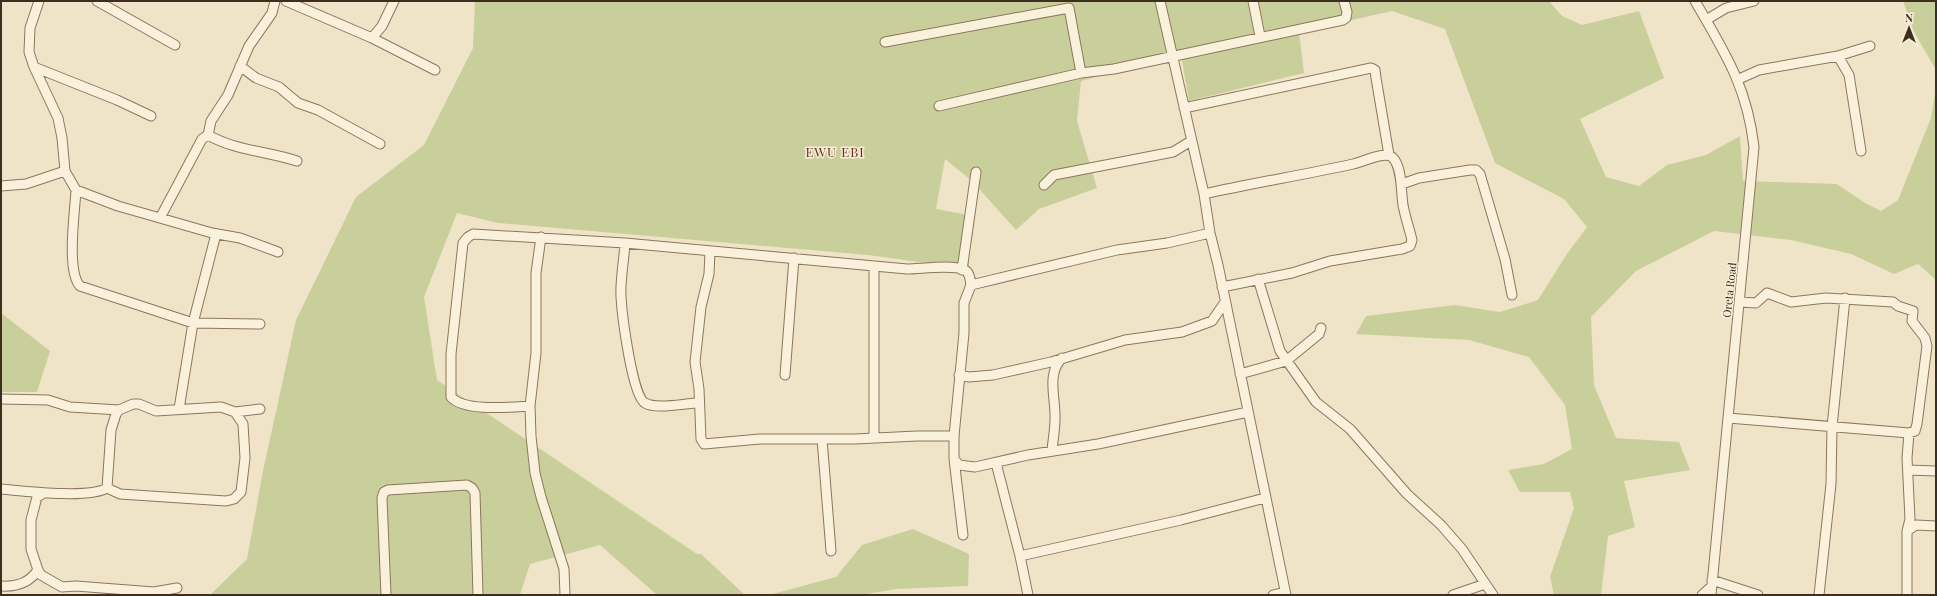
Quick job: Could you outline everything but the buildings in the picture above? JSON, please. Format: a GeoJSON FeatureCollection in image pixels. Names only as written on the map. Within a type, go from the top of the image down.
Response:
{"type":"FeatureCollection","features":[{"type":"Feature","properties":{"kind":"street"},"geometry":{"type":"LineString","coordinates":[[39,1],[30,28],[28,41],[29,52],[34,68],[58,118],[62,138],[65,171],[76,190],[72,261],[75,280],[80,286],[88,289],[192,323],[260,324]]}},
{"type":"Feature","properties":{"kind":"street"},"geometry":{"type":"LineString","coordinates":[[97,1],[175,45]]}},
{"type":"Feature","properties":{"kind":"street"},"geometry":{"type":"LineString","coordinates":[[160,218],[202,139],[208,135],[211,121],[228,95],[249,46],[272,14],[275,1]]}},
{"type":"Feature","properties":{"kind":"street"},"geometry":{"type":"LineString","coordinates":[[287,1],[372,38],[435,70]]}},
{"type":"Feature","properties":{"kind":"street"},"geometry":{"type":"LineString","coordinates":[[372,38],[382,26],[394,1]]}},
{"type":"Feature","properties":{"kind":"street"},"geometry":{"type":"LineString","coordinates":[[1160,1],[1204,194],[1210,233],[1228,322],[1286,594],[1274,595]]}},
{"type":"Feature","properties":{"kind":"street"},"geometry":{"type":"LineString","coordinates":[[1253,1],[1260,36]]}},
{"type":"Feature","properties":{"kind":"street"},"geometry":{"type":"LineString","coordinates":[[939,106],[1081,73],[1114,69],[1260,36],[1343,20],[1346,18],[1347,12],[1344,1]]}},
{"type":"Feature","properties":{"kind":"street","name":"Oreta Road"},"geometry":{"type":"LineString","coordinates":[[1694,1],[1738,79],[1752,123],[1754,147],[1712,587]]}},
{"type":"Feature","properties":{"kind":"street"},"geometry":{"type":"LineString","coordinates":[[1706,20],[1726,8],[1754,1]]}},
{"type":"Feature","properties":{"kind":"street"},"geometry":{"type":"LineString","coordinates":[[885,42],[1068,4],[1081,73]]}},
{"type":"Feature","properties":{"kind":"street"},"geometry":{"type":"LineString","coordinates":[[1738,79],[1759,70],[1838,56],[1870,46]]}},
{"type":"Feature","properties":{"kind":"street"},"geometry":{"type":"LineString","coordinates":[[1838,56],[1849,75],[1861,151]]}},
{"type":"Feature","properties":{"kind":"street"},"geometry":{"type":"LineString","coordinates":[[240,66],[256,78],[279,87],[298,104],[318,110],[380,144]]}},
{"type":"Feature","properties":{"kind":"street"},"geometry":{"type":"LineString","coordinates":[[34,68],[117,100],[152,116]]}},
{"type":"Feature","properties":{"kind":"street"},"geometry":{"type":"LineString","coordinates":[[1184,108],[1371,68],[1375,70],[1389,155]]}},
{"type":"Feature","properties":{"kind":"street"},"geometry":{"type":"LineString","coordinates":[[208,135],[234,147],[278,155],[297,161]]}},
{"type":"Feature","properties":{"kind":"street"},"geometry":{"type":"LineString","coordinates":[[1044,185],[1054,176],[1173,152],[1191,141]]}},
{"type":"Feature","properties":{"kind":"street"},"geometry":{"type":"LineString","coordinates":[[1204,194],[1266,180],[1366,161],[1379,155],[1389,155],[1394,159],[1402,184],[1403,204],[1412,240],[1410,246],[1402,249],[1330,261],[1292,273],[1222,287]]}},
{"type":"Feature","properties":{"kind":"street"},"geometry":{"type":"LineString","coordinates":[[1397,168],[1404,174],[1419,178]]}},
{"type":"Feature","properties":{"kind":"street"},"geometry":{"type":"LineString","coordinates":[[1402,184],[1419,178],[1470,170],[1476,170],[1480,174],[1505,259],[1512,295]]}},
{"type":"Feature","properties":{"kind":"street"},"geometry":{"type":"LineString","coordinates":[[1,186],[26,184],[65,171]]}},
{"type":"Feature","properties":{"kind":"street"},"geometry":{"type":"LineString","coordinates":[[962,270],[976,172]]}},
{"type":"Feature","properties":{"kind":"street"},"geometry":{"type":"LineString","coordinates":[[76,190],[118,206],[216,234],[240,238],[278,252]]}},
{"type":"Feature","properties":{"kind":"street"},"geometry":{"type":"LineString","coordinates":[[971,285],[1117,250],[1168,243],[1210,233]]}},
{"type":"Feature","properties":{"kind":"street"},"geometry":{"type":"LineString","coordinates":[[179,409],[192,323],[216,234]]}},
{"type":"Feature","properties":{"kind":"street"},"geometry":{"type":"LineString","coordinates":[[530,406],[505,408],[462,404],[455,402],[451,397],[451,354],[463,243],[473,234],[625,243],[907,269],[934,268],[962,270],[968,274],[971,285],[964,303],[964,333],[954,436],[954,459],[963,535]]}},
{"type":"Feature","properties":{"kind":"street"},"geometry":{"type":"LineString","coordinates":[[541,237],[536,273],[536,353],[530,406],[535,473],[564,569],[566,595]]}},
{"type":"Feature","properties":{"kind":"street"},"geometry":{"type":"LineString","coordinates":[[625,243],[621,296],[627,342],[637,393],[644,403],[657,406],[699,403]]}},
{"type":"Feature","properties":{"kind":"street"},"geometry":{"type":"LineString","coordinates":[[710,251],[709,274],[701,307],[694,362],[699,403],[701,439],[704,444],[760,439],[954,436]]}},
{"type":"Feature","properties":{"kind":"street"},"geometry":{"type":"LineString","coordinates":[[785,375],[794,258]]}},
{"type":"Feature","properties":{"kind":"street"},"geometry":{"type":"LineString","coordinates":[[874,266],[874,438]]}},
{"type":"Feature","properties":{"kind":"street"},"geometry":{"type":"LineString","coordinates":[[1258,279],[1275,339],[1286,361],[1316,402],[1350,429],[1407,494],[1441,525],[1462,549],[1493,595]]}},
{"type":"Feature","properties":{"kind":"street"},"geometry":{"type":"LineString","coordinates":[[1728,418],[1909,433],[1915,431],[1927,346],[1925,338],[1912,321],[1913,311],[1898,306],[1892,302],[1826,298],[1791,302],[1767,292],[1756,303],[1740,302]]}},
{"type":"Feature","properties":{"kind":"street"},"geometry":{"type":"LineString","coordinates":[[1819,595],[1831,484],[1832,427],[1845,298]]}},
{"type":"Feature","properties":{"kind":"street"},"geometry":{"type":"LineString","coordinates":[[1212,321],[1225,302]]}},
{"type":"Feature","properties":{"kind":"street"},"geometry":{"type":"LineString","coordinates":[[959,375],[969,377],[993,375],[1051,362],[1063,357],[1125,340],[1182,332],[1212,321],[1228,322]]}},
{"type":"Feature","properties":{"kind":"street"},"geometry":{"type":"LineString","coordinates":[[1240,374],[1286,361],[1319,334],[1321,328]]}},
{"type":"Feature","properties":{"kind":"street"},"geometry":{"type":"LineString","coordinates":[[1052,450],[1055,417],[1054,374],[1055,367],[1063,357]]}},
{"type":"Feature","properties":{"kind":"street"},"geometry":{"type":"LineString","coordinates":[[1,400],[48,400],[70,407],[119,410],[133,404],[139,404],[156,411],[221,407],[235,412],[260,409]]}},
{"type":"Feature","properties":{"kind":"street"},"geometry":{"type":"LineString","coordinates":[[107,488],[111,430],[116,414],[119,410]]}},
{"type":"Feature","properties":{"kind":"street"},"geometry":{"type":"LineString","coordinates":[[1,489],[44,493],[97,492],[107,488],[120,494],[226,501],[234,499],[241,492],[245,458],[243,424],[235,412]]}},
{"type":"Feature","properties":{"kind":"street"},"geometry":{"type":"LineString","coordinates":[[954,459],[959,465],[975,467],[1052,450],[1098,444],[1248,412]]}},
{"type":"Feature","properties":{"kind":"street"},"geometry":{"type":"LineString","coordinates":[[1907,595],[1907,531],[1913,522],[1908,470],[1909,433]]}},
{"type":"Feature","properties":{"kind":"street"},"geometry":{"type":"LineString","coordinates":[[822,439],[831,551]]}},
{"type":"Feature","properties":{"kind":"street"},"geometry":{"type":"LineString","coordinates":[[996,463],[1020,556],[1028,595]]}},
{"type":"Feature","properties":{"kind":"street"},"geometry":{"type":"LineString","coordinates":[[1908,470],[1936,471]]}},
{"type":"Feature","properties":{"kind":"street"},"geometry":{"type":"LineString","coordinates":[[386,595],[382,498],[384,492],[388,490],[467,485],[472,488],[474,493],[478,595]]}},
{"type":"Feature","properties":{"kind":"street"},"geometry":{"type":"LineString","coordinates":[[44,493],[37,497],[31,520],[31,549],[41,575],[69,591],[76,586],[154,592],[177,588]]}},
{"type":"Feature","properties":{"kind":"street"},"geometry":{"type":"LineString","coordinates":[[1020,556],[1181,520],[1265,498]]}},
{"type":"Feature","properties":{"kind":"street"},"geometry":{"type":"LineString","coordinates":[[1913,522],[1936,526]]}},
{"type":"Feature","properties":{"kind":"street"},"geometry":{"type":"LineString","coordinates":[[1,586],[10,587],[23,584],[32,578],[38,570]]}},
{"type":"Feature","properties":{"kind":"street"},"geometry":{"type":"LineString","coordinates":[[1453,595],[1485,584]]}},
{"type":"Feature","properties":{"kind":"street"},"geometry":{"type":"LineString","coordinates":[[1702,595],[1712,587],[1758,595]]}},
{"type":"Feature","properties":{"kind":"green space"},"geometry":{"type":"Polygon","coordinates":[[[475,1],[1549,1],[1562,16],[1582,25],[1639,11],[1664,78],[1580,119],[1606,177],[1639,186],[1667,165],[1706,155],[1740,136],[1743,181],[1837,184],[1865,203],[1881,211],[1898,200],[1931,118],[1936,87],[1936,280],[1918,264],[1894,274],[1851,254],[1791,240],[1714,231],[1636,271],[1591,317],[1594,385],[1616,438],[1679,442],[1690,470],[1624,481],[1635,527],[1608,536],[1601,595],[1554,595],[1550,577],[1574,508],[1570,492],[1520,492],[1508,470],[1544,464],[1572,449],[1565,405],[1529,357],[1469,340],[1356,334],[1366,316],[1455,305],[1500,312],[1538,300],[1567,254],[1587,227],[1564,199],[1495,163],[1445,29],[1392,11],[1299,32],[1304,73],[1189,101],[1181,54],[1081,81],[1077,121],[1097,188],[1039,209],[1016,230],[972,181],[945,159],[936,209],[969,215],[969,269],[868,255],[498,223],[457,213],[424,297],[437,380],[697,554],[701,554],[745,595],[657,595],[600,545],[530,564],[520,595],[210,595],[247,559],[263,471],[296,320],[356,197],[424,145],[473,48],[475,1]]]}},
{"type":"Feature","properties":{"kind":"green space"},"geometry":{"type":"Polygon","coordinates":[[[1903,1],[1936,1],[1936,70],[1914,32],[1903,1]]]}},
{"type":"Feature","properties":{"kind":"green space"},"geometry":{"type":"Polygon","coordinates":[[[1,313],[50,351],[37,392],[1,392],[1,313]]]}},
{"type":"Feature","properties":{"kind":"green space"},"geometry":{"type":"Polygon","coordinates":[[[913,529],[969,554],[968,586],[897,589],[860,595],[769,595],[836,577],[862,545],[913,529]]]}},
{"type":"Feature","properties":{"kind":"district","name":"EWU EBI"},"geometry":{"type":"Point","coordinates":[835,151]}}]}
